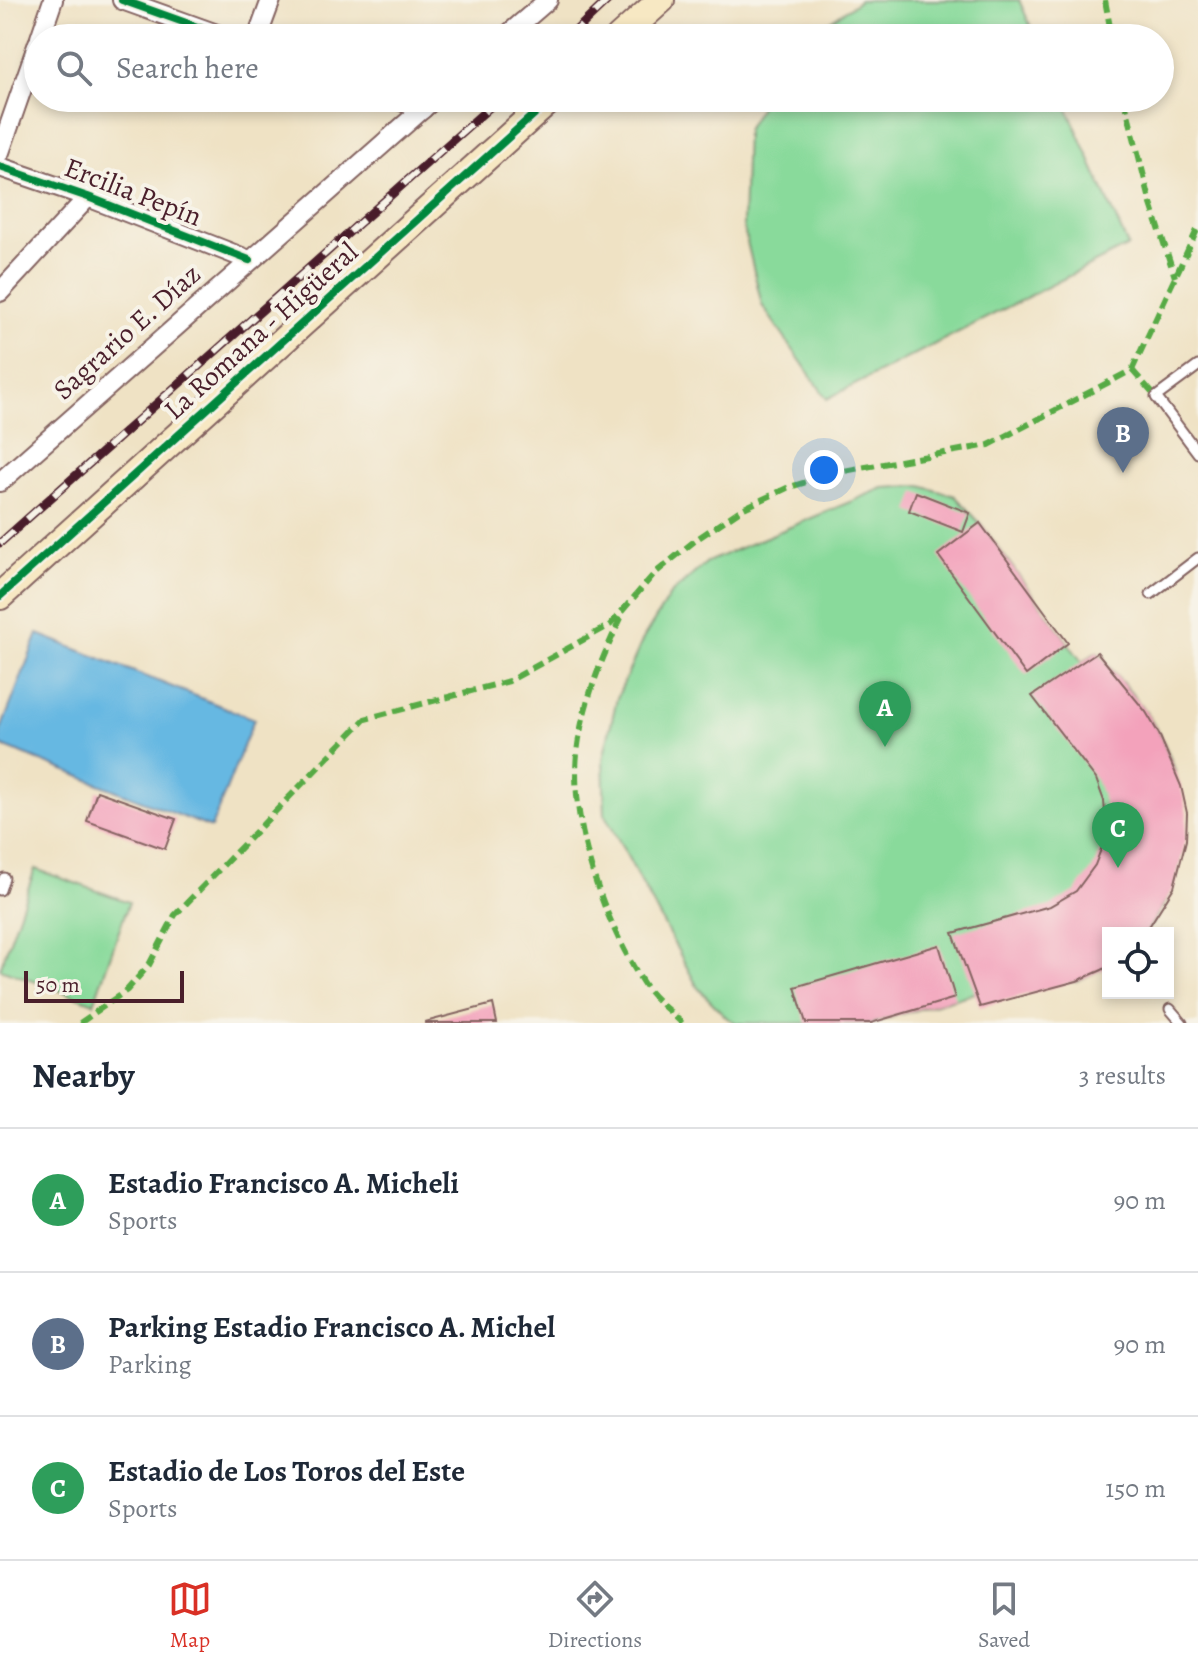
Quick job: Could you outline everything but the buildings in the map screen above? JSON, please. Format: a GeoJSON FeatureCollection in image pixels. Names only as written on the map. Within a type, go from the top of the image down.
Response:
{"type":"FeatureCollection","features":[{"type":"Feature","properties":{"kind":"street"},"geometry":{"type":"LineString","coordinates":[[45,24],[53,0]]}},
{"type":"Feature","properties":{"kind":"street"},"geometry":{"type":"LineString","coordinates":[[122,0],[189,24]]}},
{"type":"Feature","properties":{"kind":"street"},"geometry":{"type":"LineString","coordinates":[[262,24],[271,0]]}},
{"type":"Feature","properties":{"kind":"street"},"geometry":{"type":"LineString","coordinates":[[520,24],[548,0]]}},
{"type":"Feature","properties":{"kind":"street"},"geometry":{"type":"LineString","coordinates":[[634,24],[661,0]]}},
{"type":"Feature","properties":{"kind":"street"},"geometry":{"type":"LineString","coordinates":[[0,152],[24,84]]}},
{"type":"Feature","properties":{"kind":"street","name":"Sagrario E. Díaz"},"geometry":{"type":"LineString","coordinates":[[1,478],[419,112]]}},
{"type":"Feature","properties":{"kind":"street","name":"La Romana - Higüeral"},"geometry":{"type":"LineString","coordinates":[[0,596],[536,112]]}},
{"type":"Feature","properties":{"kind":"street","name":"Ercilia Pepín"},"geometry":{"type":"LineString","coordinates":[[0,167],[88,197],[249,260]]}},
{"type":"Feature","properties":{"kind":"street"},"geometry":{"type":"LineString","coordinates":[[0,292],[88,197]]}},
{"type":"Feature","properties":{"kind":"lane"},"geometry":{"type":"LineString","coordinates":[[1198,366],[1156,397],[1198,453]]}},
{"type":"Feature","properties":{"kind":"lane"},"geometry":{"type":"LineString","coordinates":[[1151,594],[1198,558]]}},
{"type":"Feature","properties":{"kind":"lane"},"geometry":{"type":"LineString","coordinates":[[0,890],[4,878]]}},
{"type":"Feature","properties":{"kind":"lane"},"geometry":{"type":"LineString","coordinates":[[1170,1009],[1182,1023]]}},
{"type":"Feature","properties":{"kind":"green space"},"geometry":{"type":"Polygon","coordinates":[[[860,0],[1019,0],[1030,24],[827,24],[860,0]]]}},
{"type":"Feature","properties":{"kind":"green space"},"geometry":{"type":"Polygon","coordinates":[[[757,112],[1069,112],[1128,246],[827,399],[762,305],[743,225],[746,130],[757,112]]]}},
{"type":"Feature","properties":{"kind":"green space"},"geometry":{"type":"Polygon","coordinates":[[[921,486],[955,496],[980,523],[1082,662],[1097,652],[1136,699],[1164,743],[1175,770],[1182,798],[1182,852],[1174,879],[1149,927],[1102,927],[1102,969],[1077,981],[975,993],[871,1023],[737,1023],[727,1018],[698,988],[605,815],[603,759],[617,698],[643,639],[670,595],[707,562],[883,488],[921,486]]]}},
{"type":"Feature","properties":{"kind":"green space"},"geometry":{"type":"Polygon","coordinates":[[[35,869],[129,902],[94,1003],[0,969],[35,869]]]}},
{"type":"Feature","properties":{"kind":"water"},"geometry":{"type":"Polygon","coordinates":[[[38,634],[254,719],[211,828],[0,745],[0,732],[38,634]]]}},
{"type":"Feature","properties":{"kind":"railway"},"geometry":{"type":"LineString","coordinates":[[583,24],[608,0]]}},
{"type":"Feature","properties":{"kind":"railway"},"geometry":{"type":"LineString","coordinates":[[0,543],[484,112]]}},
{"type":"Feature","properties":{"kind":"marked path"},"geometry":{"type":"LineString","coordinates":[[1105,0],[1109,24]]}},
{"type":"Feature","properties":{"kind":"marked path"},"geometry":{"type":"LineString","coordinates":[[1128,112],[1151,204],[1175,277]]}},
{"type":"Feature","properties":{"kind":"marked path"},"geometry":{"type":"LineString","coordinates":[[80,1023],[127,990],[149,965],[175,915],[365,719],[509,681],[610,625],[654,574],[697,539],[742,509],[787,488],[838,472],[989,445],[1132,370],[1198,228]]}},
{"type":"Feature","properties":{"kind":"marked path"},"geometry":{"type":"LineString","coordinates":[[1132,370],[1156,397]]}},
{"type":"Feature","properties":{"kind":"marked path"},"geometry":{"type":"LineString","coordinates":[[621,618],[595,680],[581,729],[576,775],[578,807],[593,872],[617,935],[647,989],[682,1023]]}},
{"type":"Feature","properties":{"kind":"cycle path"},"geometry":{"type":"LineString","coordinates":[[122,0],[189,24]]}},
{"type":"Feature","properties":{"kind":"cycle path"},"geometry":{"type":"LineString","coordinates":[[0,596],[536,112]]}},
{"type":"Feature","properties":{"kind":"cycle path"},"geometry":{"type":"LineString","coordinates":[[0,167],[88,197],[249,260]]}},
{"type":"Feature","properties":{"kind":"place","name":"Parking Estadio Francisco A. Michel"},"geometry":{"type":"Point","coordinates":[1123,473]}},
{"type":"Feature","properties":{"kind":"place","name":"Estadio Francisco A. Micheli"},"geometry":{"type":"Point","coordinates":[885,747]}},
{"type":"Feature","properties":{"kind":"place","name":"Estadio de Los Toros del Este"},"geometry":{"type":"Point","coordinates":[1118,868]}}]}
